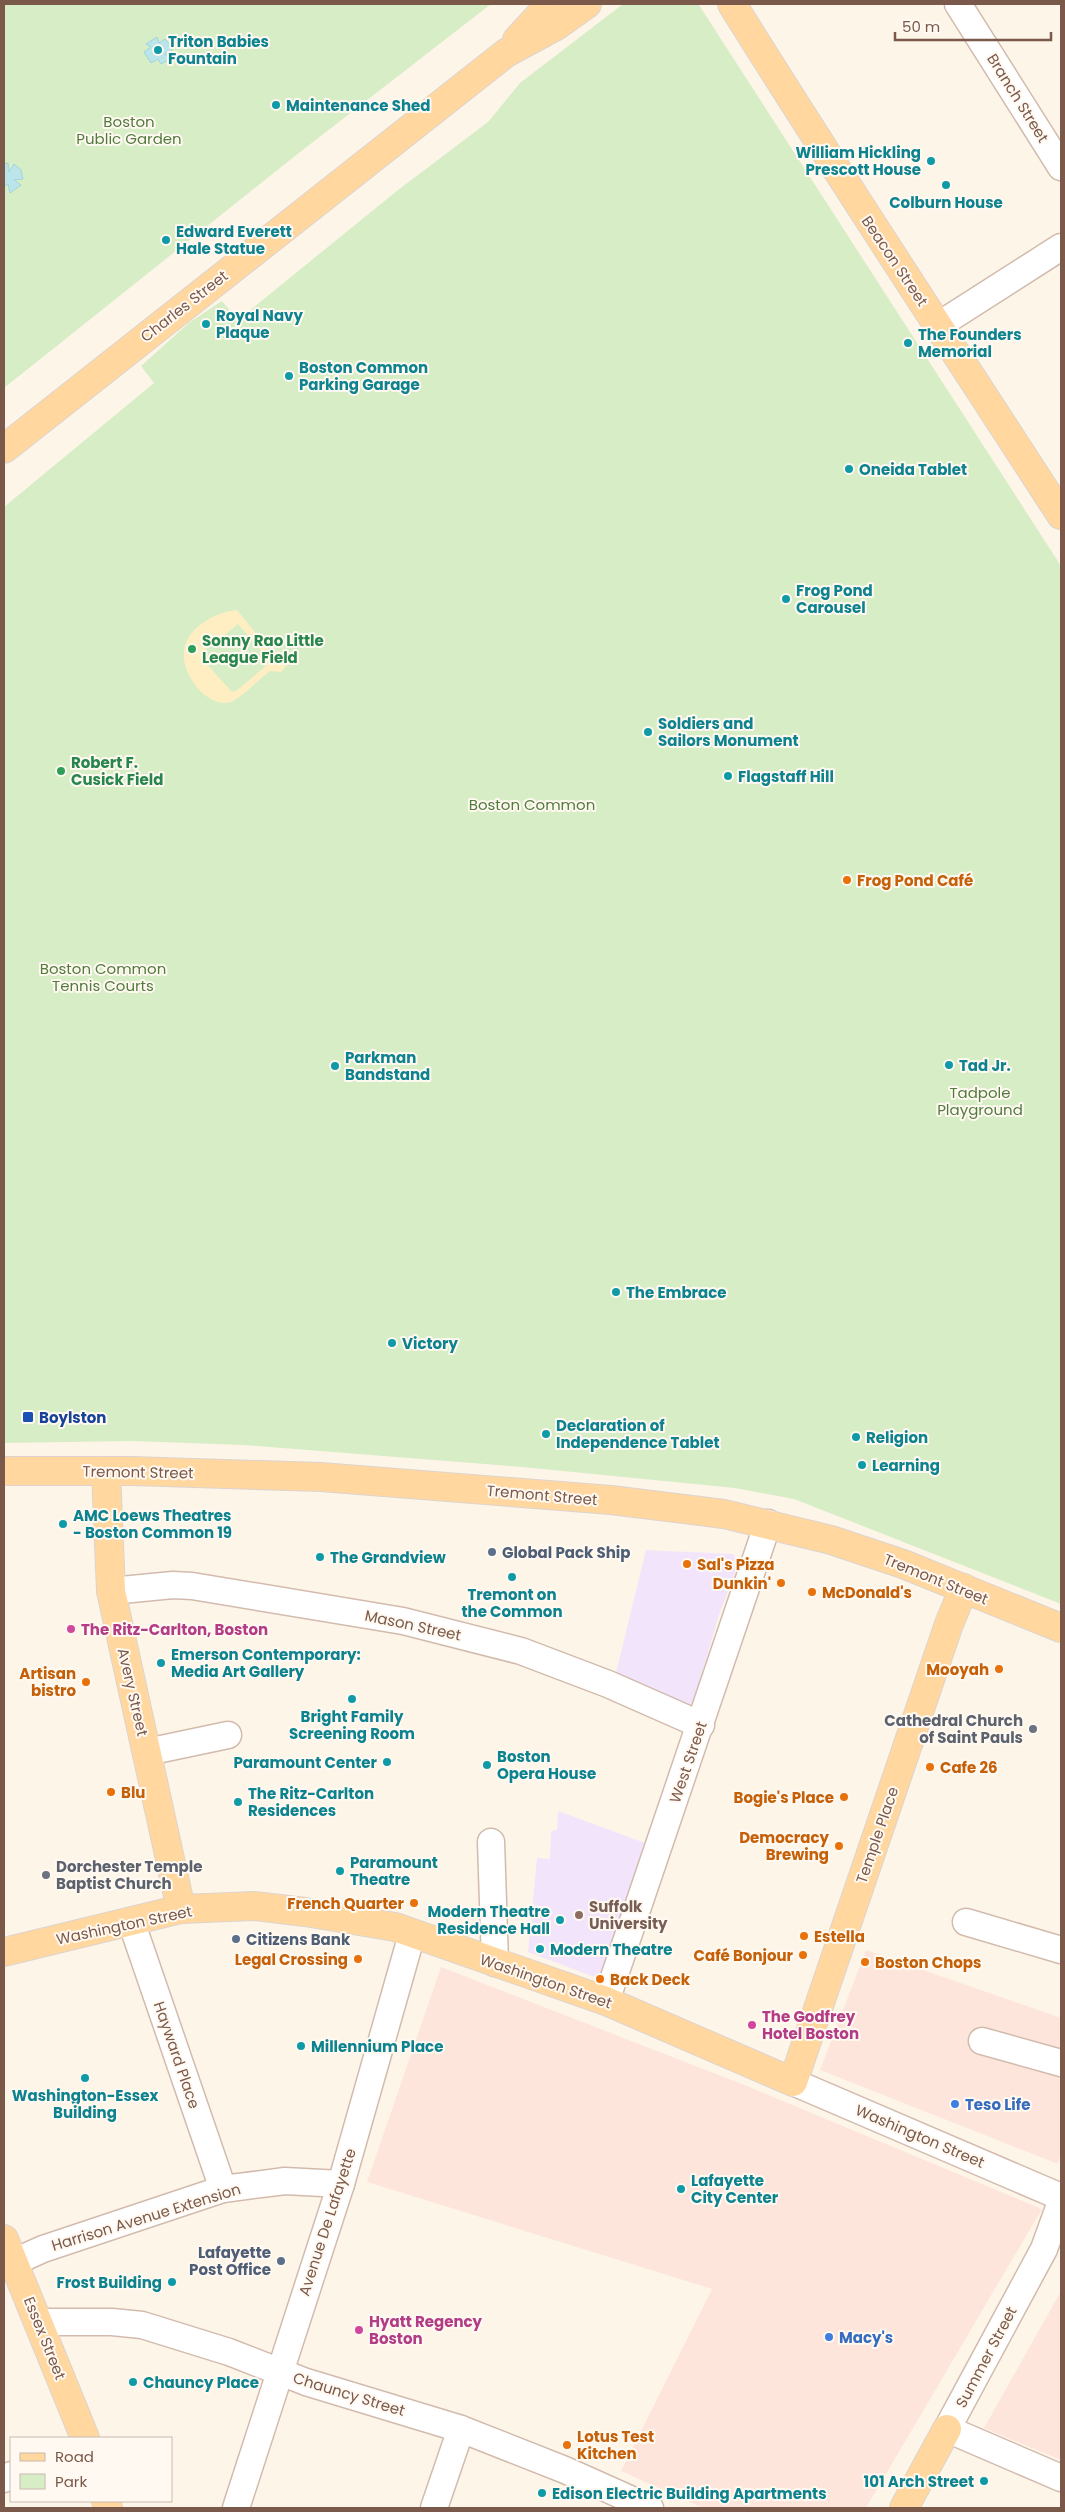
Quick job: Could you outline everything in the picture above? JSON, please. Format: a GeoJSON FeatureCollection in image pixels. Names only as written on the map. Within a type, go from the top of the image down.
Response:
{"type":"FeatureCollection","features":[{"type":"Feature","properties":{"kind":"main road","name":"Charles Street"},"geometry":{"type":"LineString","coordinates":[[4,449],[506,53],[550,4]]}},
{"type":"Feature","properties":{"kind":"main road","name":"Charles Street"},"geometry":{"type":"LineString","coordinates":[[506,53],[556,26],[587,4]]}},
{"type":"Feature","properties":{"kind":"main road","name":"Beacon Street"},"geometry":{"type":"LineString","coordinates":[[732,4],[870,224],[939,326],[1061,515]]}},
{"type":"Feature","properties":{"kind":"main road","name":"Tremont Street"},"geometry":{"type":"LineString","coordinates":[[4,1471],[321,1477],[611,1500],[724,1514],[768,1523],[876,1555],[964,1588],[1061,1628]]}},
{"type":"Feature","properties":{"kind":"main road","name":"Avery Street"},"geometry":{"type":"LineString","coordinates":[[106,1472],[111,1591],[182,1909]]}},
{"type":"Feature","properties":{"kind":"main road","name":"Temple Place"},"geometry":{"type":"LineString","coordinates":[[793,2082],[949,1624],[964,1588]]}},
{"type":"Feature","properties":{"kind":"main road","name":"Washington Street"},"geometry":{"type":"LineString","coordinates":[[4,1952],[182,1909],[254,1906],[395,1927],[606,2001],[793,2082]]}},
{"type":"Feature","properties":{"kind":"main road","name":"Essex Street"},"geometry":{"type":"LineString","coordinates":[[7,2256],[38,2322],[84,2437]]}},
{"type":"Feature","properties":{"kind":"main road","name":"Summer Street"},"geometry":{"type":"LineString","coordinates":[[904,2508],[947,2428]]}},
{"type":"Feature","properties":{"kind":"street","name":"Branch Street"},"geometry":{"type":"LineString","coordinates":[[958,4],[1061,167]]}},
{"type":"Feature","properties":{"kind":"street"},"geometry":{"type":"LineString","coordinates":[[939,326],[1059,253]]}},
{"type":"Feature","properties":{"kind":"street","name":"West Street"},"geometry":{"type":"LineString","coordinates":[[606,2001],[768,1523]]}},
{"type":"Feature","properties":{"kind":"street","name":"Mason Street"},"geometry":{"type":"LineString","coordinates":[[111,1591],[173,1585],[192,1586],[402,1621],[539,1656],[701,1725]]}},
{"type":"Feature","properties":{"kind":"street"},"geometry":{"type":"LineString","coordinates":[[147,1752],[228,1735]]}},
{"type":"Feature","properties":{"kind":"street"},"geometry":{"type":"LineString","coordinates":[[491,1842],[495,1963]]}},
{"type":"Feature","properties":{"kind":"street","name":"Hayward Place"},"geometry":{"type":"LineString","coordinates":[[131,1921],[223,2189]]}},
{"type":"Feature","properties":{"kind":"street"},"geometry":{"type":"LineString","coordinates":[[966,1922],[1061,1950]]}},
{"type":"Feature","properties":{"kind":"street","name":"Avenue De Lafayette"},"geometry":{"type":"LineString","coordinates":[[236,2508],[341,2184],[412,1934]]}},
{"type":"Feature","properties":{"kind":"street"},"geometry":{"type":"LineString","coordinates":[[982,2041],[1061,2063]]}},
{"type":"Feature","properties":{"kind":"street","name":"Washington Street"},"geometry":{"type":"LineString","coordinates":[[793,2082],[1061,2197]]}},
{"type":"Feature","properties":{"kind":"street","name":"Harrison Avenue Extension"},"geometry":{"type":"LineString","coordinates":[[7,2256],[43,2248],[223,2189],[285,2181],[341,2184]]}},
{"type":"Feature","properties":{"kind":"street","name":"Summer Street"},"geometry":{"type":"LineString","coordinates":[[947,2428],[1044,2249],[1061,2202]]}},
{"type":"Feature","properties":{"kind":"street","name":"Chauncy Street"},"geometry":{"type":"LineString","coordinates":[[38,2322],[112,2322],[142,2325],[229,2352],[280,2372],[461,2428],[565,2470],[650,2508]]}},
{"type":"Feature","properties":{"kind":"street"},"geometry":{"type":"LineString","coordinates":[[434,2508],[461,2428]]}},
{"type":"Feature","properties":{"kind":"street"},"geometry":{"type":"LineString","coordinates":[[947,2428],[1061,2478]]}},
{"type":"Feature","properties":{"kind":"shaded area"},"geometry":{"type":"Polygon","coordinates":[[[646,1550],[733,1554],[739,1562],[719,1615],[691,1710],[615,1677],[646,1550]]]}},
{"type":"Feature","properties":{"kind":"shaded area","name":"Suffolk University"},"geometry":{"type":"Polygon","coordinates":[[[558,1811],[648,1844],[605,1981],[528,1952],[537,1858],[550,1859],[551,1831],[557,1830],[558,1811]]]}},
{"type":"Feature","properties":{"kind":"shaded area"},"geometry":{"type":"Polygon","coordinates":[[[866,1950],[1061,2018],[1061,2152],[1058,2164],[820,2070],[866,1950]]]}},
{"type":"Feature","properties":{"kind":"shaded area"},"geometry":{"type":"Polygon","coordinates":[[[441,1967],[747,2086],[1042,2209],[866,2508],[703,2508],[621,2471],[712,2289],[367,2182],[441,1967]]]}},
{"type":"Feature","properties":{"kind":"shaded area"},"geometry":{"type":"Polygon","coordinates":[[[1061,2291],[1061,2460],[984,2428],[1061,2291]]]}},
{"type":"Feature","properties":{"kind":"green space","name":"Boston Public Garden"},"geometry":{"type":"Polygon","coordinates":[[[4,4],[491,4],[295,156],[4,388],[4,4]]]}},
{"type":"Feature","properties":{"kind":"green space","name":"Boston Common"},"geometry":{"type":"Polygon","coordinates":[[[623,4],[699,5],[1061,566],[1061,1604],[794,1499],[735,1488],[522,1467],[244,1445],[132,1441],[4,1443],[4,507],[154,383],[141,366],[190,322],[222,301],[238,320],[398,190],[488,122],[520,83],[623,4]]]}},
{"type":"Feature","properties":{"kind":"sand"},"geometry":{"type":"Polygon","coordinates":[[[237,610],[271,652],[278,651],[284,655],[287,665],[281,672],[270,671],[235,700],[222,703],[213,700],[197,688],[187,670],[184,652],[186,643],[196,629],[211,618],[228,611],[237,610]],[[238,624],[204,651],[202,656],[203,660],[232,692],[236,691],[265,667],[264,661],[266,656],[238,624]]]}},
{"type":"Feature","properties":{"kind":"water"},"geometry":{"type":"Polygon","coordinates":[[[157,37],[159,43],[165,39],[171,46],[172,51],[165,54],[170,59],[161,64],[158,59],[151,63],[144,52],[151,47],[146,44],[157,37]]]}},
{"type":"Feature","properties":{"kind":"water"},"geometry":{"type":"Polygon","coordinates":[[[8,163],[9,172],[14,164],[21,170],[23,179],[14,180],[21,185],[10,193],[8,184],[4,187],[4,164],[8,163]]]}},
{"type":"Feature","properties":{"kind":"place","name":"Triton Babies Fountain"},"geometry":{"type":"Point","coordinates":[158,50]}},
{"type":"Feature","properties":{"kind":"place","name":"Maintenance Shed"},"geometry":{"type":"Point","coordinates":[276,105]}},
{"type":"Feature","properties":{"kind":"place","name":"William Hickling Prescott House"},"geometry":{"type":"Point","coordinates":[931,161]}},
{"type":"Feature","properties":{"kind":"place","name":"Colburn House"},"geometry":{"type":"Point","coordinates":[946,185]}},
{"type":"Feature","properties":{"kind":"place","name":"Edward Everett Hale Statue"},"geometry":{"type":"Point","coordinates":[166,240]}},
{"type":"Feature","properties":{"kind":"place","name":"Royal Navy Plaque"},"geometry":{"type":"Point","coordinates":[206,324]}},
{"type":"Feature","properties":{"kind":"place","name":"The Founders Memorial"},"geometry":{"type":"Point","coordinates":[908,343]}},
{"type":"Feature","properties":{"kind":"place","name":"Boston Common Parking Garage"},"geometry":{"type":"Point","coordinates":[289,376]}},
{"type":"Feature","properties":{"kind":"place","name":"Oneida Tablet"},"geometry":{"type":"Point","coordinates":[849,469]}},
{"type":"Feature","properties":{"kind":"place","name":"Frog Pond Carousel"},"geometry":{"type":"Point","coordinates":[786,599]}},
{"type":"Feature","properties":{"kind":"place","name":"Sonny Rao Little League Field"},"geometry":{"type":"Point","coordinates":[192,649]}},
{"type":"Feature","properties":{"kind":"place","name":"Soldiers and Sailors Monument"},"geometry":{"type":"Point","coordinates":[648,732]}},
{"type":"Feature","properties":{"kind":"place","name":"Robert F. Cusick Field"},"geometry":{"type":"Point","coordinates":[61,771]}},
{"type":"Feature","properties":{"kind":"place","name":"Flagstaff Hill"},"geometry":{"type":"Point","coordinates":[728,776]}},
{"type":"Feature","properties":{"kind":"place","name":"Frog Pond Café"},"geometry":{"type":"Point","coordinates":[847,880]}},
{"type":"Feature","properties":{"kind":"place","name":"Tad Jr."},"geometry":{"type":"Point","coordinates":[949,1065]}},
{"type":"Feature","properties":{"kind":"place","name":"Parkman Bandstand"},"geometry":{"type":"Point","coordinates":[335,1066]}},
{"type":"Feature","properties":{"kind":"place","name":"The Embrace"},"geometry":{"type":"Point","coordinates":[616,1292]}},
{"type":"Feature","properties":{"kind":"place","name":"Victory"},"geometry":{"type":"Point","coordinates":[392,1343]}},
{"type":"Feature","properties":{"kind":"place","name":"Boylston"},"geometry":{"type":"Point","coordinates":[28,1417]}},
{"type":"Feature","properties":{"kind":"place","name":"Declaration of Independence Tablet"},"geometry":{"type":"Point","coordinates":[546,1434]}},
{"type":"Feature","properties":{"kind":"place","name":"Religion"},"geometry":{"type":"Point","coordinates":[856,1437]}},
{"type":"Feature","properties":{"kind":"place","name":"Learning"},"geometry":{"type":"Point","coordinates":[862,1465]}},
{"type":"Feature","properties":{"kind":"place","name":"AMC Loews Theatres - Boston Common 19"},"geometry":{"type":"Point","coordinates":[63,1524]}},
{"type":"Feature","properties":{"kind":"place","name":"Global Pack Ship"},"geometry":{"type":"Point","coordinates":[492,1552]}},
{"type":"Feature","properties":{"kind":"place","name":"The Grandview"},"geometry":{"type":"Point","coordinates":[320,1557]}},
{"type":"Feature","properties":{"kind":"place","name":"Sal's Pizza"},"geometry":{"type":"Point","coordinates":[687,1564]}},
{"type":"Feature","properties":{"kind":"place","name":"Tremont on the Common"},"geometry":{"type":"Point","coordinates":[512,1577]}},
{"type":"Feature","properties":{"kind":"place","name":"Dunkin'"},"geometry":{"type":"Point","coordinates":[781,1583]}},
{"type":"Feature","properties":{"kind":"place","name":"McDonald's"},"geometry":{"type":"Point","coordinates":[812,1592]}},
{"type":"Feature","properties":{"kind":"place","name":"The Ritz-Carlton, Boston"},"geometry":{"type":"Point","coordinates":[71,1629]}},
{"type":"Feature","properties":{"kind":"place","name":"Emerson Contemporary: Media Art Gallery"},"geometry":{"type":"Point","coordinates":[161,1663]}},
{"type":"Feature","properties":{"kind":"place","name":"Mooyah"},"geometry":{"type":"Point","coordinates":[999,1669]}},
{"type":"Feature","properties":{"kind":"place","name":"Artisan bistro"},"geometry":{"type":"Point","coordinates":[86,1682]}},
{"type":"Feature","properties":{"kind":"place","name":"Bright Family Screening Room"},"geometry":{"type":"Point","coordinates":[352,1699]}},
{"type":"Feature","properties":{"kind":"place","name":"Cathedral Church of Saint Pauls"},"geometry":{"type":"Point","coordinates":[1033,1729]}},
{"type":"Feature","properties":{"kind":"place","name":"Paramount Center"},"geometry":{"type":"Point","coordinates":[387,1762]}},
{"type":"Feature","properties":{"kind":"place","name":"Boston Opera House"},"geometry":{"type":"Point","coordinates":[487,1765]}},
{"type":"Feature","properties":{"kind":"place","name":"Cafe 26"},"geometry":{"type":"Point","coordinates":[930,1767]}},
{"type":"Feature","properties":{"kind":"place","name":"Blu"},"geometry":{"type":"Point","coordinates":[111,1792]}},
{"type":"Feature","properties":{"kind":"place","name":"Bogie's Place"},"geometry":{"type":"Point","coordinates":[844,1797]}},
{"type":"Feature","properties":{"kind":"place","name":"The Ritz-Carlton Residences"},"geometry":{"type":"Point","coordinates":[238,1802]}},
{"type":"Feature","properties":{"kind":"place","name":"Democracy Brewing"},"geometry":{"type":"Point","coordinates":[839,1846]}},
{"type":"Feature","properties":{"kind":"place","name":"Paramount Theatre"},"geometry":{"type":"Point","coordinates":[340,1871]}},
{"type":"Feature","properties":{"kind":"place","name":"Dorchester Temple Baptist Church"},"geometry":{"type":"Point","coordinates":[46,1875]}},
{"type":"Feature","properties":{"kind":"place","name":"French Quarter"},"geometry":{"type":"Point","coordinates":[414,1903]}},
{"type":"Feature","properties":{"kind":"place","name":"Suffolk University"},"geometry":{"type":"Point","coordinates":[579,1915]}},
{"type":"Feature","properties":{"kind":"place","name":"Modern Theatre Residence Hall"},"geometry":{"type":"Point","coordinates":[560,1920]}},
{"type":"Feature","properties":{"kind":"place","name":"Estella"},"geometry":{"type":"Point","coordinates":[804,1936]}},
{"type":"Feature","properties":{"kind":"place","name":"Citizens Bank"},"geometry":{"type":"Point","coordinates":[236,1939]}},
{"type":"Feature","properties":{"kind":"place","name":"Modern Theatre"},"geometry":{"type":"Point","coordinates":[540,1949]}},
{"type":"Feature","properties":{"kind":"place","name":"Café Bonjour"},"geometry":{"type":"Point","coordinates":[803,1955]}},
{"type":"Feature","properties":{"kind":"place","name":"Legal Crossing"},"geometry":{"type":"Point","coordinates":[358,1959]}},
{"type":"Feature","properties":{"kind":"place","name":"Boston Chops"},"geometry":{"type":"Point","coordinates":[865,1962]}},
{"type":"Feature","properties":{"kind":"place","name":"Back Deck"},"geometry":{"type":"Point","coordinates":[600,1979]}},
{"type":"Feature","properties":{"kind":"place","name":"The Godfrey Hotel Boston"},"geometry":{"type":"Point","coordinates":[752,2025]}},
{"type":"Feature","properties":{"kind":"place","name":"Millennium Place"},"geometry":{"type":"Point","coordinates":[301,2046]}},
{"type":"Feature","properties":{"kind":"place","name":"Washington-Essex Building"},"geometry":{"type":"Point","coordinates":[85,2078]}},
{"type":"Feature","properties":{"kind":"place","name":"Teso Life"},"geometry":{"type":"Point","coordinates":[955,2104]}},
{"type":"Feature","properties":{"kind":"place","name":"Lafayette City Center"},"geometry":{"type":"Point","coordinates":[681,2189]}},
{"type":"Feature","properties":{"kind":"place","name":"Lafayette Post Office"},"geometry":{"type":"Point","coordinates":[281,2261]}},
{"type":"Feature","properties":{"kind":"place","name":"Frost Building"},"geometry":{"type":"Point","coordinates":[172,2282]}},
{"type":"Feature","properties":{"kind":"place","name":"Hyatt Regency Boston"},"geometry":{"type":"Point","coordinates":[359,2330]}},
{"type":"Feature","properties":{"kind":"place","name":"Macy's"},"geometry":{"type":"Point","coordinates":[829,2337]}},
{"type":"Feature","properties":{"kind":"place","name":"Chauncy Place"},"geometry":{"type":"Point","coordinates":[133,2382]}},
{"type":"Feature","properties":{"kind":"place","name":"Lotus Test Kitchen"},"geometry":{"type":"Point","coordinates":[567,2445]}},
{"type":"Feature","properties":{"kind":"place","name":"101 Arch Street"},"geometry":{"type":"Point","coordinates":[984,2481]}},
{"type":"Feature","properties":{"kind":"place","name":"Edison Electric Building Apartments"},"geometry":{"type":"Point","coordinates":[542,2493]}},
{"type":"Feature","properties":{"kind":"park label","name":"Boston Common Tennis Courts"},"geometry":{"type":"Point","coordinates":[103,976]}},
{"type":"Feature","properties":{"kind":"park label","name":"Tadpole Playground"},"geometry":{"type":"Point","coordinates":[980,1100]}}]}
